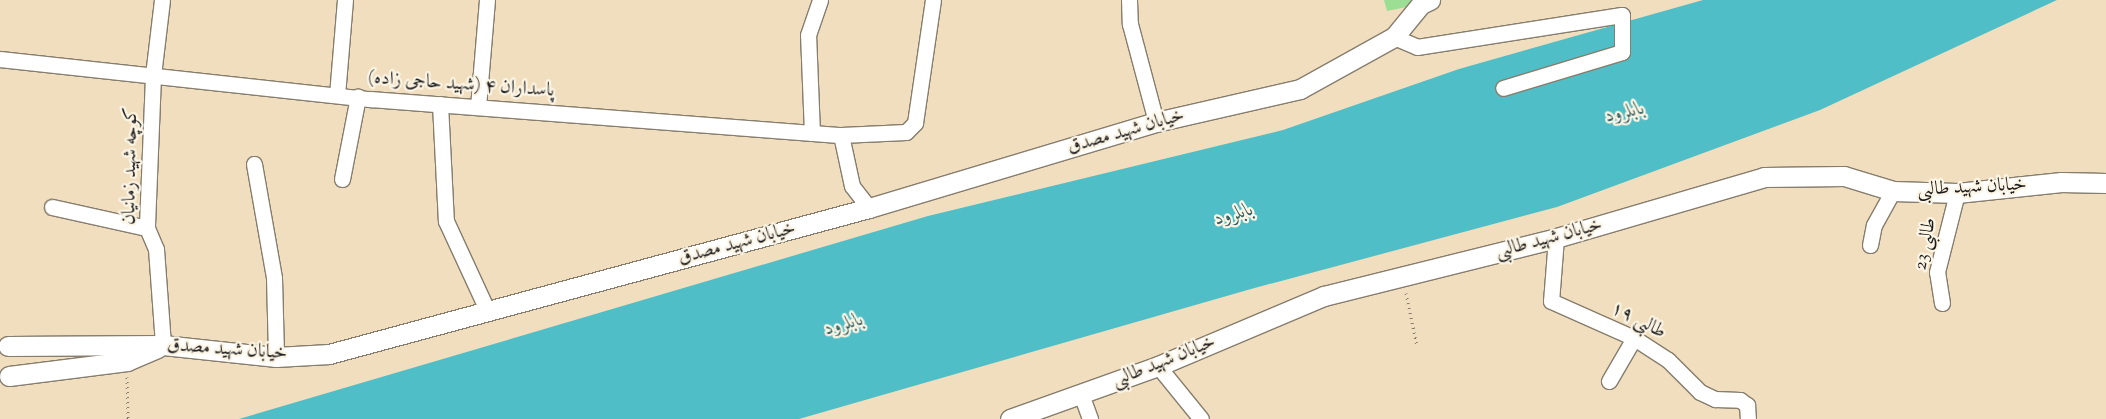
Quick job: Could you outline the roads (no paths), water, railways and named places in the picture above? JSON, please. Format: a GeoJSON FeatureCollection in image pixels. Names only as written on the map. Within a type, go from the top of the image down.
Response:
{"type":"FeatureCollection","features":[{"type":"Feature","properties":{"kind":"street","name":"کوچه شهید زمانیان"},"geometry":{"type":"LineString","coordinates":[[162,0],[154,76],[147,228],[156,249],[163,345]]}},
{"type":"Feature","properties":{"kind":"street"},"geometry":{"type":"LineString","coordinates":[[337,95],[345,0]]}},
{"type":"Feature","properties":{"kind":"street"},"geometry":{"type":"LineString","coordinates":[[478,107],[487,0]]}},
{"type":"Feature","properties":{"kind":"street"},"geometry":{"type":"LineString","coordinates":[[812,133],[808,35],[820,0]]}},
{"type":"Feature","properties":{"kind":"street","name":"پاسداران ۴ (شهید حاجی زاده)"},"geometry":{"type":"LineString","coordinates":[[0,60],[358,98],[841,135],[906,132],[915,123],[933,0]]}},
{"type":"Feature","properties":{"kind":"street"},"geometry":{"type":"LineString","coordinates":[[1128,0],[1130,24],[1156,122]]}},
{"type":"Feature","properties":{"kind":"street","name":"خیابان شهید مصدق"},"geometry":{"type":"LineString","coordinates":[[4,344],[163,345],[276,357],[329,354],[869,208],[1156,122],[1300,89],[1394,37],[1424,1]]}},
{"type":"Feature","properties":{"kind":"street"},"geometry":{"type":"LineString","coordinates":[[1394,37],[1417,47],[1622,15],[1622,52],[1503,88]]}},
{"type":"Feature","properties":{"kind":"street"},"geometry":{"type":"LineString","coordinates":[[342,179],[358,98]]}},
{"type":"Feature","properties":{"kind":"street"},"geometry":{"type":"LineString","coordinates":[[440,104],[446,221],[488,312]]}},
{"type":"Feature","properties":{"kind":"street"},"geometry":{"type":"LineString","coordinates":[[841,135],[852,186],[869,208]]}},
{"type":"Feature","properties":{"kind":"street"},"geometry":{"type":"LineString","coordinates":[[254,164],[274,278],[276,357]]}},
{"type":"Feature","properties":{"kind":"street","name":"خیابان شهید طالبی"},"geometry":{"type":"LineString","coordinates":[[1010,419],[1158,366],[1324,296],[1556,238],[1764,177],[1844,176],[1893,190],[1957,193],[2061,182],[2106,183]]}},
{"type":"Feature","properties":{"kind":"street"},"geometry":{"type":"LineString","coordinates":[[1870,245],[1874,225],[1893,190]]}},
{"type":"Feature","properties":{"kind":"street","name":"طالبی 23"},"geometry":{"type":"LineString","coordinates":[[1942,303],[1937,272],[1957,193]]}},
{"type":"Feature","properties":{"kind":"street"},"geometry":{"type":"LineString","coordinates":[[52,207],[147,228]]}},
{"type":"Feature","properties":{"kind":"street","name":"طالبی ۱۹"},"geometry":{"type":"LineString","coordinates":[[1556,238],[1551,301],[1634,338],[1668,360],[1700,392],[1715,399],[1740,400],[1747,405],[1748,416]]}},
{"type":"Feature","properties":{"kind":"street"},"geometry":{"type":"LineString","coordinates":[[1609,381],[1634,338]]}},
{"type":"Feature","properties":{"kind":"street"},"geometry":{"type":"LineString","coordinates":[[4,344],[14,358],[4,379]]}},
{"type":"Feature","properties":{"kind":"street"},"geometry":{"type":"LineString","coordinates":[[4,379],[127,361],[163,345]]}},
{"type":"Feature","properties":{"kind":"street"},"geometry":{"type":"LineString","coordinates":[[1158,366],[1201,419]]}},
{"type":"Feature","properties":{"kind":"street"},"geometry":{"type":"LineString","coordinates":[[1081,394],[1090,419]]}},
{"type":"Feature","properties":{"kind":"water","name":"بابلرود"},"geometry":{"type":"Polygon","coordinates":[[[1703,0],[2057,0],[1820,110],[1557,207],[1251,289],[799,419],[239,419],[928,216],[1283,130],[1459,69],[1703,0]]]}}]}
